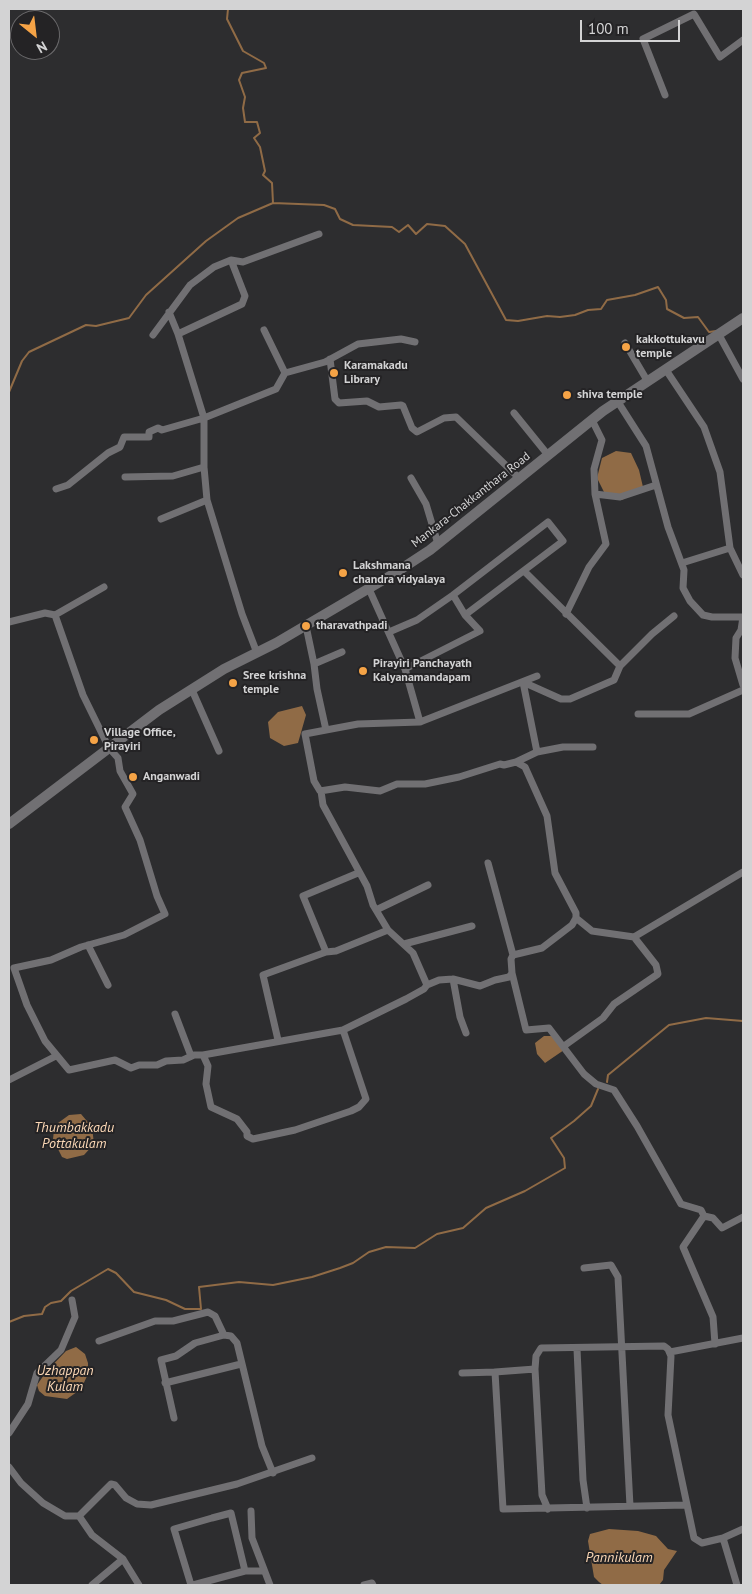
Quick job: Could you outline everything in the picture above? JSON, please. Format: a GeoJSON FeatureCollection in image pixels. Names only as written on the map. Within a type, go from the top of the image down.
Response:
{"type":"FeatureCollection","features":[{"type":"Feature","properties":{"kind":"main road","name":"Mankara-Chakkanthara Road"},"geometry":{"type":"LineString","coordinates":[[9,824],[158,710],[224,669],[306,626],[369,589],[438,544],[592,420],[743,318]]}},
{"type":"Feature","properties":{"kind":"street"},"geometry":{"type":"LineString","coordinates":[[665,95],[643,40],[694,11],[720,57],[743,40]]}},
{"type":"Feature","properties":{"kind":"street"},"geometry":{"type":"LineString","coordinates":[[153,335],[190,284],[214,267],[232,260],[243,262],[319,234]]}},
{"type":"Feature","properties":{"kind":"street"},"geometry":{"type":"LineString","coordinates":[[178,334],[242,304],[245,296],[232,260]]}},
{"type":"Feature","properties":{"kind":"street"},"geometry":{"type":"LineString","coordinates":[[169,312],[178,334],[204,418],[204,467],[207,500],[242,614],[257,653]]}},
{"type":"Feature","properties":{"kind":"street"},"geometry":{"type":"LineString","coordinates":[[264,330],[285,373]]}},
{"type":"Feature","properties":{"kind":"street"},"geometry":{"type":"LineString","coordinates":[[719,335],[743,379]]}},
{"type":"Feature","properties":{"kind":"street"},"geometry":{"type":"LineString","coordinates":[[56,489],[68,485],[100,458],[120,447],[124,437],[148,437],[149,432],[158,428],[162,430],[204,418],[276,389],[285,373],[330,359],[358,344],[401,339],[415,342]]}},
{"type":"Feature","properties":{"kind":"street"},"geometry":{"type":"LineString","coordinates":[[625,343],[648,382]]}},
{"type":"Feature","properties":{"kind":"street"},"geometry":{"type":"LineString","coordinates":[[330,359],[336,399],[339,403],[367,401],[379,406],[403,406],[412,428],[417,432],[444,418],[456,417],[520,479]]}},
{"type":"Feature","properties":{"kind":"street"},"geometry":{"type":"LineString","coordinates":[[666,370],[704,426],[720,472],[730,548],[743,575]]}},
{"type":"Feature","properties":{"kind":"street"},"geometry":{"type":"LineString","coordinates":[[618,402],[642,437],[684,570],[681,584],[683,588],[703,615],[712,618],[743,617],[741,630],[736,638],[735,658],[743,686]]}},
{"type":"Feature","properties":{"kind":"street"},"geometry":{"type":"LineString","coordinates":[[514,412],[548,455]]}},
{"type":"Feature","properties":{"kind":"street"},"geometry":{"type":"LineString","coordinates":[[566,614],[589,568],[606,544],[596,494],[594,469],[602,440],[592,420]]}},
{"type":"Feature","properties":{"kind":"street"},"geometry":{"type":"LineString","coordinates":[[125,477],[174,476],[204,467]]}},
{"type":"Feature","properties":{"kind":"street"},"geometry":{"type":"LineString","coordinates":[[411,478],[426,504],[438,544]]}},
{"type":"Feature","properties":{"kind":"street"},"geometry":{"type":"LineString","coordinates":[[596,494],[620,497],[656,485]]}},
{"type":"Feature","properties":{"kind":"street"},"geometry":{"type":"LineString","coordinates":[[161,519],[207,500]]}},
{"type":"Feature","properties":{"kind":"street"},"geometry":{"type":"LineString","coordinates":[[389,632],[416,620],[453,595],[548,522],[564,541],[465,615]]}},
{"type":"Feature","properties":{"kind":"street"},"geometry":{"type":"LineString","coordinates":[[682,563],[730,548]]}},
{"type":"Feature","properties":{"kind":"street"},"geometry":{"type":"LineString","coordinates":[[524,571],[620,666]]}},
{"type":"Feature","properties":{"kind":"street"},"geometry":{"type":"LineString","coordinates":[[9,622],[45,613],[55,614],[104,587]]}},
{"type":"Feature","properties":{"kind":"street"},"geometry":{"type":"LineString","coordinates":[[369,589],[406,669],[420,722]]}},
{"type":"Feature","properties":{"kind":"street"},"geometry":{"type":"LineString","coordinates":[[406,669],[480,631],[465,615],[453,595]]}},
{"type":"Feature","properties":{"kind":"street"},"geometry":{"type":"LineString","coordinates":[[55,614],[83,695],[109,748],[118,758],[120,771],[133,794],[124,807],[140,840],[156,896],[165,914],[124,935],[88,945],[51,960],[11,968],[32,1016],[56,1056],[61,1058],[69,1070],[115,1060],[131,1068],[139,1065],[157,1065],[166,1061],[183,1060],[191,1056],[343,1030],[424,990],[427,984],[439,980],[453,979],[480,986],[509,977],[512,973]]}},
{"type":"Feature","properties":{"kind":"street"},"geometry":{"type":"LineString","coordinates":[[523,682],[561,699],[570,699],[614,680],[620,666],[652,634],[674,616]]}},
{"type":"Feature","properties":{"kind":"street"},"geometry":{"type":"LineString","coordinates":[[306,626],[326,730]]}},
{"type":"Feature","properties":{"kind":"street"},"geometry":{"type":"LineString","coordinates":[[314,664],[342,652]]}},
{"type":"Feature","properties":{"kind":"street"},"geometry":{"type":"LineString","coordinates":[[322,791],[314,781],[305,734],[358,724],[420,722],[537,676]]}},
{"type":"Feature","properties":{"kind":"street"},"geometry":{"type":"LineString","coordinates":[[523,682],[537,752]]}},
{"type":"Feature","properties":{"kind":"street"},"geometry":{"type":"LineString","coordinates":[[192,690],[219,751]]}},
{"type":"Feature","properties":{"kind":"street"},"geometry":{"type":"LineString","coordinates":[[638,714],[689,714],[743,690]]}},
{"type":"Feature","properties":{"kind":"street"},"geometry":{"type":"LineString","coordinates":[[322,791],[345,787],[380,792],[397,784],[425,784],[467,774],[494,765],[516,762],[537,752],[564,747],[593,747]]}},
{"type":"Feature","properties":{"kind":"street"},"geometry":{"type":"LineString","coordinates":[[516,762],[524,767],[528,773],[548,820],[554,873],[567,893],[576,918],[592,931],[634,937],[743,872]]}},
{"type":"Feature","properties":{"kind":"street"},"geometry":{"type":"LineString","coordinates":[[322,791],[320,798],[323,805],[366,886],[376,910],[388,930],[413,953],[427,984]]}},
{"type":"Feature","properties":{"kind":"street"},"geometry":{"type":"LineString","coordinates":[[488,863],[513,955],[511,958],[512,973],[526,1030],[549,1028],[584,1074],[596,1084],[614,1090],[681,1204],[701,1210],[704,1216]]}},
{"type":"Feature","properties":{"kind":"street"},"geometry":{"type":"LineString","coordinates":[[326,952],[303,896],[358,873]]}},
{"type":"Feature","properties":{"kind":"street"},"geometry":{"type":"LineString","coordinates":[[376,910],[428,885]]}},
{"type":"Feature","properties":{"kind":"street"},"geometry":{"type":"LineString","coordinates":[[513,955],[542,948],[572,926],[576,918]]}},
{"type":"Feature","properties":{"kind":"street"},"geometry":{"type":"LineString","coordinates":[[404,944],[472,926]]}},
{"type":"Feature","properties":{"kind":"street"},"geometry":{"type":"LineString","coordinates":[[278,1040],[264,975],[326,952],[336,951],[388,930]]}},
{"type":"Feature","properties":{"kind":"street"},"geometry":{"type":"LineString","coordinates":[[564,1046],[603,1018],[614,1004],[658,974],[656,965],[634,937]]}},
{"type":"Feature","properties":{"kind":"street"},"geometry":{"type":"LineString","coordinates":[[88,945],[108,985]]}},
{"type":"Feature","properties":{"kind":"street"},"geometry":{"type":"LineString","coordinates":[[453,979],[460,1017],[466,1033]]}},
{"type":"Feature","properties":{"kind":"street"},"geometry":{"type":"LineString","coordinates":[[175,1014],[191,1056]]}},
{"type":"Feature","properties":{"kind":"street"},"geometry":{"type":"LineString","coordinates":[[203,1055],[208,1066],[206,1084],[210,1107],[237,1119],[247,1132],[247,1136],[253,1139],[334,1118],[359,1107],[366,1099],[343,1030]]}},
{"type":"Feature","properties":{"kind":"street"},"geometry":{"type":"LineString","coordinates":[[9,1080],[56,1056]]}},
{"type":"Feature","properties":{"kind":"street"},"geometry":{"type":"LineString","coordinates":[[704,1216],[713,1218],[722,1228],[743,1217]]}},
{"type":"Feature","properties":{"kind":"street"},"geometry":{"type":"LineString","coordinates":[[704,1216],[683,1247],[708,1303],[712,1317],[715,1344]]}},
{"type":"Feature","properties":{"kind":"street"},"geometry":{"type":"LineString","coordinates":[[584,1268],[611,1265],[615,1270],[630,1506]]}},
{"type":"Feature","properties":{"kind":"street"},"geometry":{"type":"LineString","coordinates":[[9,1432],[28,1404],[37,1373],[61,1350],[75,1318],[72,1300]]}},
{"type":"Feature","properties":{"kind":"street"},"geometry":{"type":"LineString","coordinates":[[99,1341],[155,1321],[173,1321],[208,1312],[215,1316],[224,1335]]}},
{"type":"Feature","properties":{"kind":"street"},"geometry":{"type":"LineString","coordinates":[[174,1418],[161,1360],[176,1356],[195,1344],[224,1335],[231,1336],[236,1343],[262,1446],[273,1473]]}},
{"type":"Feature","properties":{"kind":"street"},"geometry":{"type":"LineString","coordinates":[[670,1352],[743,1338]]}},
{"type":"Feature","properties":{"kind":"street"},"geometry":{"type":"LineString","coordinates":[[548,1509],[542,1494],[535,1369],[536,1356],[541,1348],[577,1349],[664,1346],[670,1352],[668,1415],[694,1538],[702,1543],[723,1538],[743,1529]]}},
{"type":"Feature","properties":{"kind":"street"},"geometry":{"type":"LineString","coordinates":[[577,1349],[583,1480],[587,1508]]}},
{"type":"Feature","properties":{"kind":"street"},"geometry":{"type":"LineString","coordinates":[[165,1384],[241,1364]]}},
{"type":"Feature","properties":{"kind":"street"},"geometry":{"type":"LineString","coordinates":[[462,1373],[535,1369]]}},
{"type":"Feature","properties":{"kind":"street"},"geometry":{"type":"LineString","coordinates":[[495,1372],[503,1509],[686,1505]]}},
{"type":"Feature","properties":{"kind":"street"},"geometry":{"type":"LineString","coordinates":[[9,1467],[21,1483],[43,1503],[65,1516],[79,1516],[111,1484],[115,1485],[126,1498],[137,1504],[151,1505],[273,1473],[312,1458]]}},
{"type":"Feature","properties":{"kind":"street"},"geometry":{"type":"LineString","coordinates":[[251,1511],[252,1538],[263,1571],[270,1585]]}},
{"type":"Feature","properties":{"kind":"street"},"geometry":{"type":"LineString","coordinates":[[245,1571],[231,1513],[174,1529],[192,1585],[245,1571],[263,1571]]}},
{"type":"Feature","properties":{"kind":"street"},"geometry":{"type":"LineString","coordinates":[[79,1516],[92,1535],[123,1559],[139,1585]]}},
{"type":"Feature","properties":{"kind":"street"},"geometry":{"type":"LineString","coordinates":[[723,1538],[737,1585]]}},
{"type":"Feature","properties":{"kind":"street"},"geometry":{"type":"LineString","coordinates":[[92,1585],[123,1559]]}},
{"type":"Feature","properties":{"kind":"street"},"geometry":{"type":"LineString","coordinates":[[364,1585],[372,1583],[373,1585]]}},
{"type":"Feature","properties":{"kind":"water"},"geometry":{"type":"Polygon","coordinates":[[[616,451],[631,453],[639,470],[643,487],[622,500],[606,496],[597,478],[602,458],[616,451]]]}},
{"type":"Feature","properties":{"kind":"water"},"geometry":{"type":"Polygon","coordinates":[[[302,706],[306,715],[298,743],[284,746],[270,738],[268,722],[278,712],[302,706]]]}},
{"type":"Feature","properties":{"kind":"water"},"geometry":{"type":"Polygon","coordinates":[[[544,1036],[553,1036],[564,1050],[545,1063],[537,1054],[535,1043],[544,1036]]]}},
{"type":"Feature","properties":{"kind":"water","name":"Thumbakkadu Pottakulam"},"geometry":{"type":"Polygon","coordinates":[[[81,1114],[92,1127],[94,1144],[84,1155],[67,1159],[62,1157],[53,1139],[54,1130],[58,1123],[69,1115],[81,1114]]]}},
{"type":"Feature","properties":{"kind":"water","name":"Uzhappan Kulam"},"geometry":{"type":"Polygon","coordinates":[[[76,1347],[85,1354],[88,1363],[88,1374],[81,1389],[67,1399],[45,1396],[39,1391],[37,1385],[46,1372],[66,1351],[76,1347]]]}},
{"type":"Feature","properties":{"kind":"water","name":"Pannikulam"},"geometry":{"type":"Polygon","coordinates":[[[609,1529],[638,1531],[656,1536],[668,1549],[677,1551],[664,1570],[663,1580],[659,1585],[603,1585],[594,1577],[588,1541],[590,1534],[609,1529]]]}},
{"type":"Feature","properties":{"kind":"waterway"},"geometry":{"type":"LineString","coordinates":[[228,9],[227,19],[243,51],[264,63],[266,68],[242,73],[239,80],[245,97],[243,108],[245,122],[257,122],[260,133],[254,138],[260,147],[265,171],[263,175],[272,183],[273,203]]}},
{"type":"Feature","properties":{"kind":"waterway"},"geometry":{"type":"LineString","coordinates":[[9,392],[22,361],[29,352],[86,325],[96,326],[129,318],[146,295],[206,241],[238,218],[273,203],[324,205],[335,209],[340,219],[353,225],[392,227],[399,232],[408,225],[416,234],[427,224],[445,226],[465,244],[506,320],[518,321],[547,316],[575,315],[588,310],[601,309],[607,300],[635,295],[658,287],[666,300],[667,309],[684,318],[698,317],[709,332],[716,331]]}},
{"type":"Feature","properties":{"kind":"waterway"},"geometry":{"type":"LineString","coordinates":[[607,1082],[608,1075],[669,1025],[706,1018],[743,1021]]}},
{"type":"Feature","properties":{"kind":"waterway"},"geometry":{"type":"LineString","coordinates":[[9,1322],[24,1316],[42,1314],[45,1307],[51,1303],[61,1301],[71,1291],[108,1269],[116,1273],[134,1292],[166,1300],[185,1309],[201,1309],[199,1287],[239,1282],[273,1285],[312,1277],[340,1268],[353,1263],[369,1252],[386,1247],[415,1248],[437,1234],[463,1228],[486,1208],[525,1191],[565,1168],[564,1158],[551,1138],[591,1106],[598,1089]]}},
{"type":"Feature","properties":{"kind":"place","name":"kakkottukavu temple"},"geometry":{"type":"Point","coordinates":[626,347]}},
{"type":"Feature","properties":{"kind":"place","name":"Karamakadu Library"},"geometry":{"type":"Point","coordinates":[334,373]}},
{"type":"Feature","properties":{"kind":"place","name":"shiva temple"},"geometry":{"type":"Point","coordinates":[567,395]}},
{"type":"Feature","properties":{"kind":"place","name":"Lakshmana chandra vidyalaya"},"geometry":{"type":"Point","coordinates":[343,573]}},
{"type":"Feature","properties":{"kind":"place","name":"tharavathpadi"},"geometry":{"type":"Point","coordinates":[306,626]}},
{"type":"Feature","properties":{"kind":"place","name":"Pirayiri Panchayath Kalyanamandapam"},"geometry":{"type":"Point","coordinates":[363,671]}},
{"type":"Feature","properties":{"kind":"place","name":"Sree krishna temple"},"geometry":{"type":"Point","coordinates":[233,683]}},
{"type":"Feature","properties":{"kind":"place","name":"Village Office, Pirayiri"},"geometry":{"type":"Point","coordinates":[94,740]}},
{"type":"Feature","properties":{"kind":"place","name":"Anganwadi"},"geometry":{"type":"Point","coordinates":[133,777]}}]}
